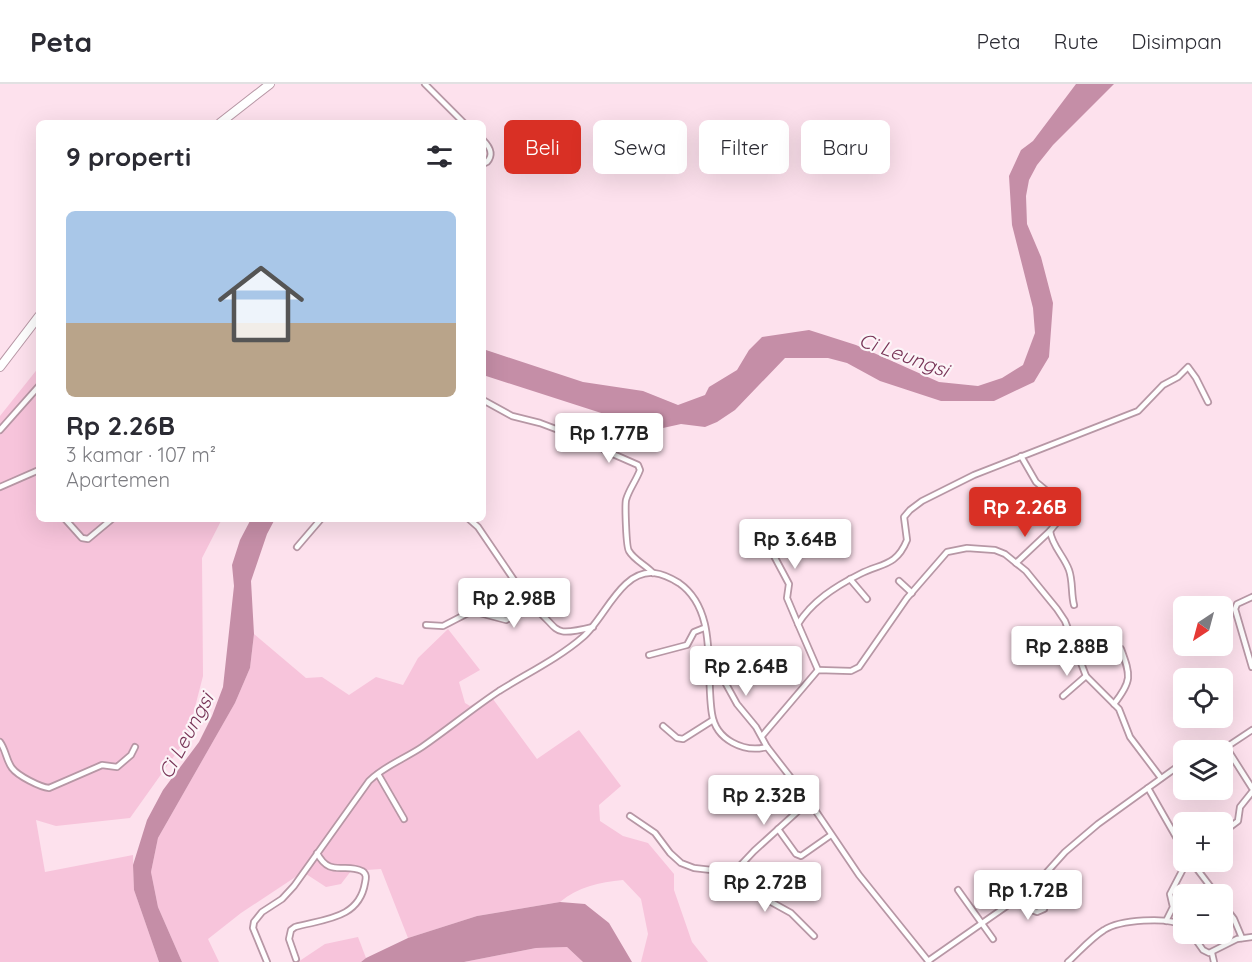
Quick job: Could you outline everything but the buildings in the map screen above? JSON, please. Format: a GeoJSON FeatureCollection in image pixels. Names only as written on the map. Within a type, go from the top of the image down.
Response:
{"type":"FeatureCollection","features":[{"type":"Feature","properties":{"kind":"main road"},"geometry":{"type":"LineString","coordinates":[[224,120],[270,84]]}},
{"type":"Feature","properties":{"kind":"main road"},"geometry":{"type":"LineString","coordinates":[[0,367],[36,320]]}},
{"type":"Feature","properties":{"kind":"street"},"geometry":{"type":"LineString","coordinates":[[425,84],[461,120]]}},
{"type":"Feature","properties":{"kind":"street"},"geometry":{"type":"LineString","coordinates":[[486,144],[491,154],[486,163]]}},
{"type":"Feature","properties":{"kind":"street"},"geometry":{"type":"LineString","coordinates":[[798,624],[807,611],[828,593],[868,570],[889,563],[907,540],[904,517],[916,504],[974,475],[1138,411],[1163,385],[1178,377],[1188,367],[1208,402]]}},
{"type":"Feature","properties":{"kind":"street"},"geometry":{"type":"LineString","coordinates":[[0,430],[36,389]]}},
{"type":"Feature","properties":{"kind":"street"},"geometry":{"type":"LineString","coordinates":[[486,402],[508,414],[588,439],[606,451],[638,465],[640,470],[625,504],[627,544],[630,553],[647,565],[653,573]]}},
{"type":"Feature","properties":{"kind":"street"},"geometry":{"type":"LineString","coordinates":[[1016,563],[1050,531],[1062,516],[1063,510],[1036,482],[1021,456]]}},
{"type":"Feature","properties":{"kind":"street"},"geometry":{"type":"LineString","coordinates":[[0,487],[36,473]]}},
{"type":"Feature","properties":{"kind":"street"},"geometry":{"type":"LineString","coordinates":[[68,522],[82,538],[88,539],[108,522]]}},
{"type":"Feature","properties":{"kind":"street"},"geometry":{"type":"LineString","coordinates":[[297,546],[318,522]]}},
{"type":"Feature","properties":{"kind":"street"},"geometry":{"type":"LineString","coordinates":[[472,522],[531,605],[553,627],[561,632],[569,633],[593,627]]}},
{"type":"Feature","properties":{"kind":"street"},"geometry":{"type":"LineString","coordinates":[[759,528],[789,584],[787,598],[818,670]]}},
{"type":"Feature","properties":{"kind":"street"},"geometry":{"type":"LineString","coordinates":[[1050,531],[1052,542],[1068,568],[1074,605]]}},
{"type":"Feature","properties":{"kind":"street"},"geometry":{"type":"LineString","coordinates":[[771,550],[802,538]]}},
{"type":"Feature","properties":{"kind":"street"},"geometry":{"type":"LineString","coordinates":[[818,670],[856,670],[942,556],[951,550],[986,548],[1005,554],[1035,580],[1065,621],[1086,676],[1114,704],[1124,720],[1130,737],[1161,778]]}},
{"type":"Feature","properties":{"kind":"street"},"geometry":{"type":"LineString","coordinates":[[267,962],[253,928],[254,922],[262,912],[282,899],[294,886],[369,781],[471,710],[576,642],[593,627],[628,581],[638,575],[653,573],[670,578],[688,590],[699,606],[709,654],[713,720],[719,731],[732,743],[756,749],[767,747]]}},
{"type":"Feature","properties":{"kind":"street"},"geometry":{"type":"LineString","coordinates":[[850,579],[867,600]]}},
{"type":"Feature","properties":{"kind":"street"},"geometry":{"type":"LineString","coordinates":[[899,581],[912,593]]}},
{"type":"Feature","properties":{"kind":"street"},"geometry":{"type":"LineString","coordinates":[[1252,597],[1237,604],[1235,609],[1252,667]]}},
{"type":"Feature","properties":{"kind":"street"},"geometry":{"type":"LineString","coordinates":[[426,625],[443,626],[472,610],[506,620],[531,605]]}},
{"type":"Feature","properties":{"kind":"street"},"geometry":{"type":"LineString","coordinates":[[649,655],[687,645],[694,632],[704,628]]}},
{"type":"Feature","properties":{"kind":"street"},"geometry":{"type":"LineString","coordinates":[[1114,704],[1126,688],[1129,677],[1121,649]]}},
{"type":"Feature","properties":{"kind":"street"},"geometry":{"type":"LineString","coordinates":[[709,654],[737,704],[762,736],[767,747],[809,801],[859,875],[929,962],[1018,898],[1038,882],[1083,836],[1173,770]]}},
{"type":"Feature","properties":{"kind":"street"},"geometry":{"type":"LineString","coordinates":[[762,736],[818,670]]}},
{"type":"Feature","properties":{"kind":"street"},"geometry":{"type":"LineString","coordinates":[[1063,696],[1086,676]]}},
{"type":"Feature","properties":{"kind":"street"},"geometry":{"type":"LineString","coordinates":[[663,726],[676,738],[682,739],[713,720]]}},
{"type":"Feature","properties":{"kind":"street"},"geometry":{"type":"LineString","coordinates":[[1233,743],[1251,734]]}},
{"type":"Feature","properties":{"kind":"street"},"geometry":{"type":"LineString","coordinates":[[0,742],[6,750],[12,768],[41,787],[50,788],[102,765],[117,767],[131,755],[135,747]]}},
{"type":"Feature","properties":{"kind":"street"},"geometry":{"type":"LineString","coordinates":[[1233,762],[1252,790],[1240,807],[1238,821],[1233,825]]}},
{"type":"Feature","properties":{"kind":"street"},"geometry":{"type":"LineString","coordinates":[[378,774],[404,819]]}},
{"type":"Feature","properties":{"kind":"street"},"geometry":{"type":"LineString","coordinates":[[1148,788],[1173,832]]}},
{"type":"Feature","properties":{"kind":"street"},"geometry":{"type":"LineString","coordinates":[[630,816],[651,830],[681,863],[694,868],[729,872],[737,869],[809,801]]}},
{"type":"Feature","properties":{"kind":"street"},"geometry":{"type":"LineString","coordinates":[[778,829],[796,854],[801,856],[831,835]]}},
{"type":"Feature","properties":{"kind":"street"},"geometry":{"type":"LineString","coordinates":[[296,958],[289,939],[291,930],[343,914],[354,906],[363,894],[366,878],[364,873],[359,870],[328,866],[322,862],[317,853]]}},
{"type":"Feature","properties":{"kind":"street"},"geometry":{"type":"LineString","coordinates":[[737,869],[762,897],[791,913],[814,936]]}},
{"type":"Feature","properties":{"kind":"street"},"geometry":{"type":"LineString","coordinates":[[1166,921],[1173,907],[1170,894],[1182,872]]}},
{"type":"Feature","properties":{"kind":"street"},"geometry":{"type":"LineString","coordinates":[[1199,872],[1208,884]]}},
{"type":"Feature","properties":{"kind":"street"},"geometry":{"type":"LineString","coordinates":[[958,890],[993,939]]}},
{"type":"Feature","properties":{"kind":"street"},"geometry":{"type":"LineString","coordinates":[[1018,898],[1034,911],[1044,909]]}},
{"type":"Feature","properties":{"kind":"street"},"geometry":{"type":"LineString","coordinates":[[1233,918],[1242,938]]}},
{"type":"Feature","properties":{"kind":"street"},"geometry":{"type":"LineString","coordinates":[[1068,962],[1109,927],[1173,921]]}},
{"type":"Feature","properties":{"kind":"street"},"geometry":{"type":"LineString","coordinates":[[1199,944],[1203,950],[1212,953],[1242,938],[1252,937]]}},
{"type":"Feature","properties":{"kind":"street"},"geometry":{"type":"LineString","coordinates":[[1212,953],[1214,962]]}},
{"type":"Feature","properties":{"kind":"shaded area"},"geometry":{"type":"Polygon","coordinates":[[[1076,84],[1114,84],[1053,145],[1037,165],[1029,180],[1026,196],[1027,224],[1041,257],[1053,303],[1049,357],[1034,382],[994,401],[941,401],[880,381],[847,363],[828,358],[785,358],[735,410],[717,422],[705,427],[681,424],[654,430],[486,376],[486,350],[583,382],[643,391],[678,405],[705,395],[709,387],[737,370],[749,350],[762,337],[809,330],[856,345],[939,382],[978,386],[1002,378],[1023,365],[1035,333],[1033,308],[1012,225],[1009,176],[1021,150],[1033,141],[1076,84]]]}},
{"type":"Feature","properties":{"kind":"shaded area"},"geometry":{"type":"Polygon","coordinates":[[[36,371],[36,522],[220,522],[202,558],[203,676],[187,738],[130,818],[56,826],[36,820],[45,872],[133,855],[134,890],[159,962],[0,962],[0,416],[36,371]]]}},
{"type":"Feature","properties":{"kind":"shaded area"},"geometry":{"type":"Polygon","coordinates":[[[249,522],[273,522],[251,581],[254,634],[250,668],[235,703],[158,838],[151,872],[158,907],[182,962],[159,962],[134,890],[133,865],[147,820],[163,790],[199,742],[223,687],[234,586],[232,565],[240,540],[249,522]]]}},
{"type":"Feature","properties":{"kind":"shaded area"},"geometry":{"type":"Polygon","coordinates":[[[448,629],[480,670],[459,682],[465,703],[470,706],[490,695],[537,759],[579,730],[621,786],[599,805],[600,821],[623,836],[648,843],[674,874],[674,890],[692,942],[708,962],[641,962],[648,934],[641,899],[623,880],[589,886],[560,902],[477,916],[408,938],[381,869],[351,871],[341,884],[326,887],[303,872],[241,913],[208,939],[219,962],[182,962],[158,907],[151,872],[158,838],[235,703],[250,668],[254,634],[306,678],[322,677],[349,695],[376,677],[403,685],[418,658],[448,629]]]}},
{"type":"Feature","properties":{"kind":"shaded area"},"geometry":{"type":"Polygon","coordinates":[[[560,902],[585,904],[609,923],[632,962],[583,962],[567,947],[536,948],[464,962],[361,962],[408,938],[477,916],[560,902]]]}},
{"type":"Feature","properties":{"kind":"shaded area"},"geometry":{"type":"Polygon","coordinates":[[[358,937],[366,958],[361,962],[298,962],[325,944],[358,937]]]}},
{"type":"Feature","properties":{"kind":"shaded area"},"geometry":{"type":"Polygon","coordinates":[[[567,947],[583,962],[464,962],[536,948],[567,947]]]}},
{"type":"Feature","properties":{"kind":"water label","name":"Ci Leungsi"},"geometry":{"type":"Point","coordinates":[904,355]}},
{"type":"Feature","properties":{"kind":"water label","name":"Ci Leungsi"},"geometry":{"type":"Point","coordinates":[186,736]}}]}
